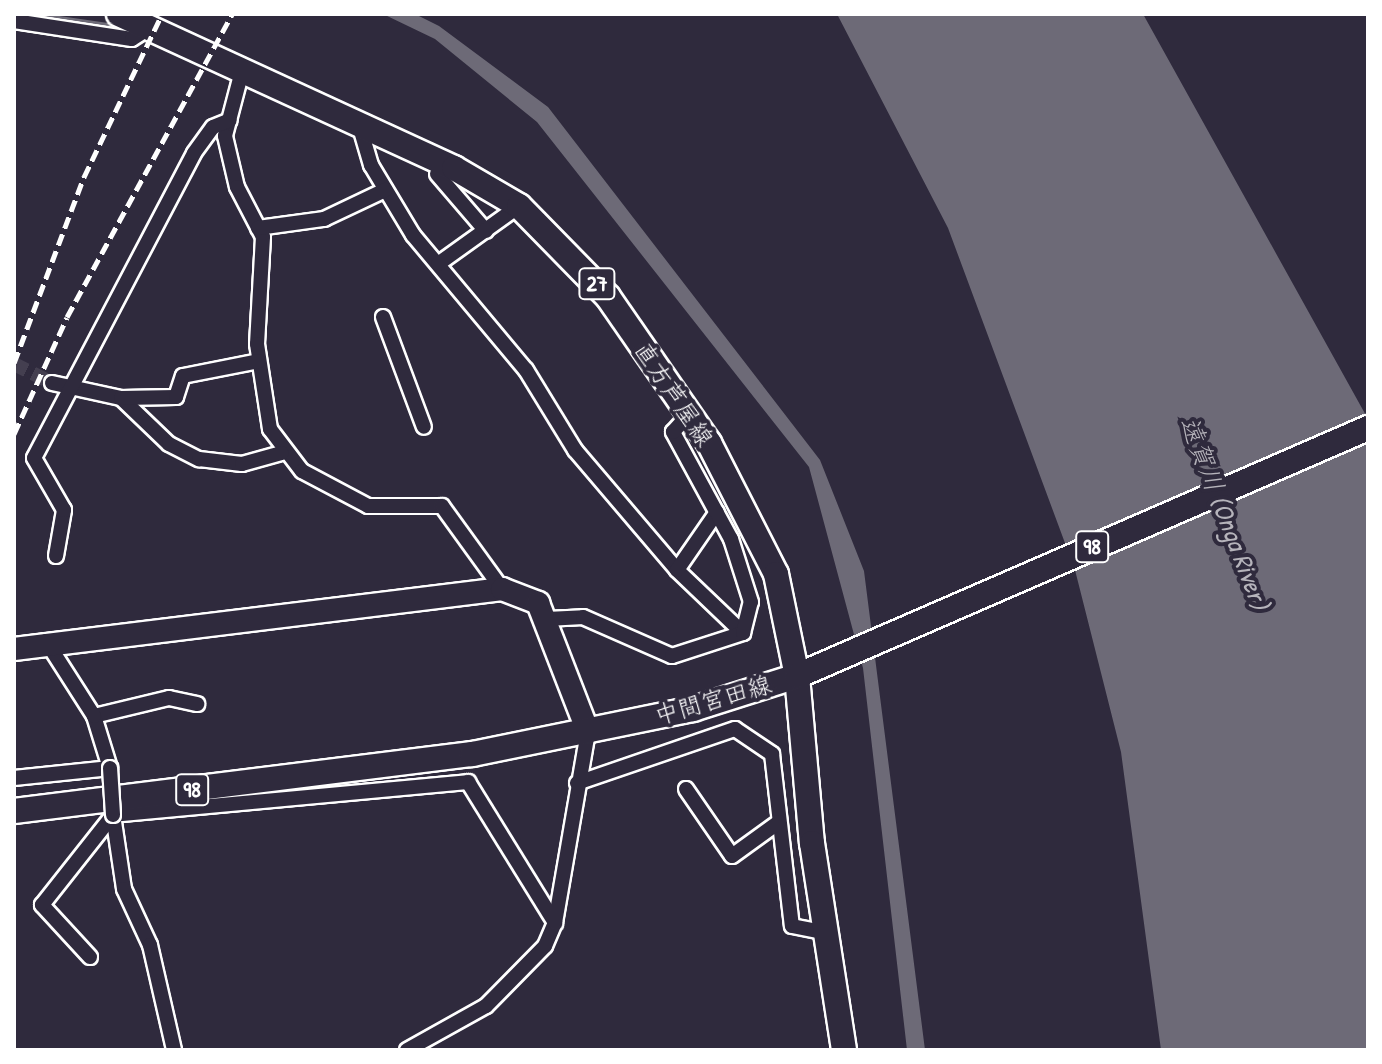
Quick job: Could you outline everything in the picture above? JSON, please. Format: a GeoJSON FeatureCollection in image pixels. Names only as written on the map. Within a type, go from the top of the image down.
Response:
{"type":"FeatureCollection","features":[{"type":"Feature","properties":{"kind":"main road","name":"直方芦屋線"},"geometry":{"type":"LineString","coordinates":[[119,14],[242,71],[358,119],[519,206],[608,297],[689,414],[760,532],[807,671],[824,932],[844,1050]]}},
{"type":"Feature","properties":{"kind":"main road","name":"中間宮田線"},"geometry":{"type":"LineString","coordinates":[[14,811],[384,766],[588,732],[807,671],[1368,428]]}},
{"type":"Feature","properties":{"kind":"street"},"geometry":{"type":"LineString","coordinates":[[14,21],[132,39],[149,28]]}},
{"type":"Feature","properties":{"kind":"street"},"geometry":{"type":"LineString","coordinates":[[242,71],[230,120],[228,160],[258,228],[261,401],[282,453],[368,506],[442,506],[502,589]]}},
{"type":"Feature","properties":{"kind":"street"},"geometry":{"type":"LineString","coordinates":[[358,119],[385,190],[438,264],[526,370],[575,450],[677,570],[743,633]]}},
{"type":"Feature","properties":{"kind":"street"},"geometry":{"type":"LineString","coordinates":[[56,556],[64,510],[34,458],[68,388],[194,153],[213,127],[230,120]]}},
{"type":"Feature","properties":{"kind":"street"},"geometry":{"type":"LineString","coordinates":[[437,174],[486,231]]}},
{"type":"Feature","properties":{"kind":"street"},"geometry":{"type":"LineString","coordinates":[[258,228],[324,219],[385,190]]}},
{"type":"Feature","properties":{"kind":"street"},"geometry":{"type":"LineString","coordinates":[[438,264],[519,206]]}},
{"type":"Feature","properties":{"kind":"street"},"geometry":{"type":"LineString","coordinates":[[383,317],[424,427]]}},
{"type":"Feature","properties":{"kind":"street"},"geometry":{"type":"LineString","coordinates":[[52,383],[121,398],[176,397],[183,376],[259,361]]}},
{"type":"Feature","properties":{"kind":"street"},"geometry":{"type":"LineString","coordinates":[[121,398],[169,444],[199,459],[242,464],[282,453]]}},
{"type":"Feature","properties":{"kind":"street"},"geometry":{"type":"LineString","coordinates":[[689,414],[673,432],[717,512],[751,602],[743,633]]}},
{"type":"Feature","properties":{"kind":"street"},"geometry":{"type":"LineString","coordinates":[[677,570],[717,512]]}},
{"type":"Feature","properties":{"kind":"street"},"geometry":{"type":"LineString","coordinates":[[14,649],[46,641],[502,589],[530,598],[547,619],[588,732],[555,923],[510,986],[415,1049]]}},
{"type":"Feature","properties":{"kind":"street"},"geometry":{"type":"LineString","coordinates":[[547,619],[583,617],[672,656],[743,633]]}},
{"type":"Feature","properties":{"kind":"street"},"geometry":{"type":"LineString","coordinates":[[46,641],[94,716],[110,768],[113,815],[124,889],[150,945],[174,1050]]}},
{"type":"Feature","properties":{"kind":"street"},"geometry":{"type":"LineString","coordinates":[[94,716],[169,698],[197,704]]}},
{"type":"Feature","properties":{"kind":"street"},"geometry":{"type":"LineString","coordinates":[[577,783],[735,729],[772,754],[792,926],[824,932]]}},
{"type":"Feature","properties":{"kind":"street"},"geometry":{"type":"LineString","coordinates":[[14,778],[110,768]]}},
{"type":"Feature","properties":{"kind":"street"},"geometry":{"type":"LineString","coordinates":[[90,957],[42,905],[113,815],[468,782],[555,923]]}},
{"type":"Feature","properties":{"kind":"street"},"geometry":{"type":"LineString","coordinates":[[686,789],[732,856],[779,822]]}},
{"type":"Feature","properties":{"kind":"water"},"geometry":{"type":"Polygon","coordinates":[[[383,14],[415,14],[439,26],[548,107],[820,460],[864,571],[925,1050],[907,1050],[863,668],[809,467],[537,122],[435,39],[383,14]]]}},
{"type":"Feature","properties":{"kind":"water","name":"遠賀川 (Onga River)"},"geometry":{"type":"Polygon","coordinates":[[[837,14],[1143,14],[1368,419],[1368,1050],[1161,1050],[1121,752],[1075,570],[948,228],[837,14]]]}},
{"type":"Feature","properties":{"kind":"waterway"},"geometry":{"type":"LineString","coordinates":[[31,14],[121,27]]}},
{"type":"Feature","properties":{"kind":"tunnel"},"geometry":{"type":"LineString","coordinates":[[14,364],[52,383]]}},
{"type":"Feature","properties":{"kind":"railway"},"geometry":{"type":"LineString","coordinates":[[14,363],[84,177],[162,14]]}},
{"type":"Feature","properties":{"kind":"railway"},"geometry":{"type":"LineString","coordinates":[[14,434],[67,317],[232,14]]}}]}
